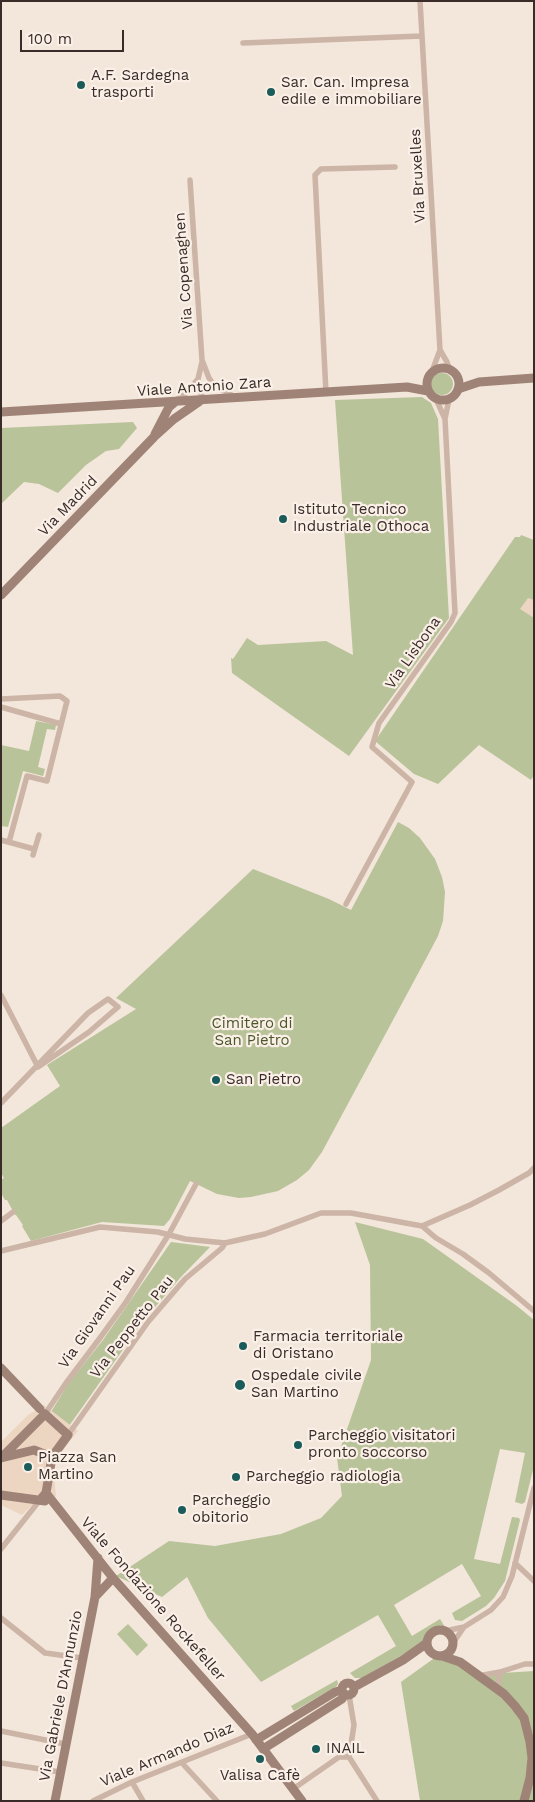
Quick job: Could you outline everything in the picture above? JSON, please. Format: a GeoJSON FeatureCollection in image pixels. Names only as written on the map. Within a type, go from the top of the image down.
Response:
{"type":"FeatureCollection","features":[{"type":"Feature","properties":{"kind":"street","name":"Via Bruxelles"},"geometry":{"type":"LineString","coordinates":[[420,1],[440,350],[429,377]]}},
{"type":"Feature","properties":{"kind":"street"},"geometry":{"type":"LineString","coordinates":[[243,43],[422,36]]}},
{"type":"Feature","properties":{"kind":"street"},"geometry":{"type":"LineString","coordinates":[[326,393],[315,175],[321,169],[395,166]]}},
{"type":"Feature","properties":{"kind":"street","name":"Via Copenaghen"},"geometry":{"type":"LineString","coordinates":[[190,180],[202,360],[198,379],[202,401]]}},
{"type":"Feature","properties":{"kind":"street","name":"Via Bruxelles"},"geometry":{"type":"LineString","coordinates":[[440,350],[450,370]]}},
{"type":"Feature","properties":{"kind":"street","name":"Via Copenaghen"},"geometry":{"type":"LineString","coordinates":[[202,360],[214,385],[237,399]]}},
{"type":"Feature","properties":{"kind":"street"},"geometry":{"type":"LineString","coordinates":[[458,389],[457,378],[450,370],[440,369],[429,377],[428,391],[440,400],[450,399],[458,389],[479,382],[534,378]]}},
{"type":"Feature","properties":{"kind":"street","name":"Viale Antonio Zara"},"geometry":{"type":"LineString","coordinates":[[408,387],[429,377]]}},
{"type":"Feature","properties":{"kind":"street"},"geometry":{"type":"LineString","coordinates":[[457,378],[479,382]]}},
{"type":"Feature","properties":{"kind":"street"},"geometry":{"type":"LineString","coordinates":[[175,402],[198,379]]}},
{"type":"Feature","properties":{"kind":"street","name":"Viale Antonio Zara"},"geometry":{"type":"LineString","coordinates":[[1,412],[408,387],[428,391]]}},
{"type":"Feature","properties":{"kind":"street","name":"Via Lisbona"},"geometry":{"type":"LineString","coordinates":[[436,398],[445,419]]}},
{"type":"Feature","properties":{"kind":"street","name":"Via Lisbona"},"geometry":{"type":"LineString","coordinates":[[346,904],[412,782],[372,747],[379,723],[451,622],[455,613],[445,419],[450,399]]}},
{"type":"Feature","properties":{"kind":"street","name":"Via Madrid"},"geometry":{"type":"LineString","coordinates":[[1,595],[154,437],[174,419],[202,401]]}},
{"type":"Feature","properties":{"kind":"street","name":"Via Madrid"},"geometry":{"type":"LineString","coordinates":[[154,437],[169,407],[175,402]]}},
{"type":"Feature","properties":{"kind":"street"},"geometry":{"type":"LineString","coordinates":[[147,404],[158,413],[160,423]]}},
{"type":"Feature","properties":{"kind":"street"},"geometry":{"type":"LineString","coordinates":[[1,699],[60,696],[67,701],[46,781],[27,776],[9,842]]}},
{"type":"Feature","properties":{"kind":"street"},"geometry":{"type":"LineString","coordinates":[[1,707],[61,724]]}},
{"type":"Feature","properties":{"kind":"street"},"geometry":{"type":"LineString","coordinates":[[1,840],[34,852],[39,835]]}},
{"type":"Feature","properties":{"kind":"street"},"geometry":{"type":"LineString","coordinates":[[1,996],[38,1067]]}},
{"type":"Feature","properties":{"kind":"street"},"geometry":{"type":"LineString","coordinates":[[1,1103],[38,1067],[88,1013],[108,999],[118,1007],[89,1032],[38,1067]]}},
{"type":"Feature","properties":{"kind":"street"},"geometry":{"type":"LineString","coordinates":[[422,1226],[499,1190],[529,1173],[534,1168]]}},
{"type":"Feature","properties":{"kind":"street","name":"Via Giovanni Pau"},"geometry":{"type":"LineString","coordinates":[[43,1412],[126,1302],[196,1184]]}},
{"type":"Feature","properties":{"kind":"street"},"geometry":{"type":"LineString","coordinates":[[1,1221],[13,1212]]}},
{"type":"Feature","properties":{"kind":"street"},"geometry":{"type":"LineString","coordinates":[[1,1251],[100,1227],[168,1234],[225,1243],[264,1234],[321,1213],[351,1213],[422,1226],[436,1238],[463,1254],[489,1273],[534,1311]]}},
{"type":"Feature","properties":{"kind":"street","name":"Via Peppetto Pau"},"geometry":{"type":"LineString","coordinates":[[68,1435],[148,1322],[185,1279],[222,1248],[225,1243]]}},
{"type":"Feature","properties":{"kind":"street"},"geometry":{"type":"LineString","coordinates":[[1,1368],[68,1435],[52,1457],[43,1496],[1,1549]]}},
{"type":"Feature","properties":{"kind":"street"},"geometry":{"type":"LineString","coordinates":[[1,1458],[43,1412]]}},
{"type":"Feature","properties":{"kind":"street"},"geometry":{"type":"LineString","coordinates":[[1,1458],[34,1450],[52,1457]]}},
{"type":"Feature","properties":{"kind":"street"},"geometry":{"type":"LineString","coordinates":[[263,1749],[342,1699],[348,1692],[403,1660],[427,1643],[429,1636],[434,1631],[464,1627],[490,1610],[503,1597],[512,1576],[533,1491]]}},
{"type":"Feature","properties":{"kind":"street"},"geometry":{"type":"LineString","coordinates":[[1,1495],[43,1496]]}},
{"type":"Feature","properties":{"kind":"street","name":"Viale Fondazione Rockefeller"},"geometry":{"type":"LineString","coordinates":[[43,1496],[54,1504],[80,1534],[113,1578],[254,1737],[302,1801]]}},
{"type":"Feature","properties":{"kind":"street","name":"Via Gabriele D'Annunzio"},"geometry":{"type":"LineString","coordinates":[[55,1801],[95,1597],[98,1558]]}},
{"type":"Feature","properties":{"kind":"street"},"geometry":{"type":"LineString","coordinates":[[515,1562],[534,1580]]}},
{"type":"Feature","properties":{"kind":"street"},"geometry":{"type":"LineString","coordinates":[[95,1597],[113,1578]]}},
{"type":"Feature","properties":{"kind":"street"},"geometry":{"type":"LineString","coordinates":[[1,1618],[44,1653],[82,1658]]}},
{"type":"Feature","properties":{"kind":"street"},"geometry":{"type":"LineString","coordinates":[[442,1656],[449,1652],[464,1627]]}},
{"type":"Feature","properties":{"kind":"street"},"geometry":{"type":"LineString","coordinates":[[445,1631],[451,1636],[460,1662]]}},
{"type":"Feature","properties":{"kind":"street"},"geometry":{"type":"LineString","coordinates":[[427,1643],[432,1653]]}},
{"type":"Feature","properties":{"kind":"street"},"geometry":{"type":"LineString","coordinates":[[403,1660],[432,1653],[460,1662],[515,1706],[524,1718],[532,1758],[530,1778],[524,1801]]}},
{"type":"Feature","properties":{"kind":"street"},"geometry":{"type":"LineString","coordinates":[[478,1676],[500,1672],[525,1664],[534,1664]]}},
{"type":"Feature","properties":{"kind":"street"},"geometry":{"type":"LineString","coordinates":[[497,1690],[500,1672]]}},
{"type":"Feature","properties":{"kind":"street"},"geometry":{"type":"LineString","coordinates":[[254,1737],[336,1692],[348,1692]]}},
{"type":"Feature","properties":{"kind":"street"},"geometry":{"type":"LineString","coordinates":[[348,1692],[354,1725],[350,1757],[378,1801]]}},
{"type":"Feature","properties":{"kind":"street"},"geometry":{"type":"LineString","coordinates":[[1,1731],[66,1744]]}},
{"type":"Feature","properties":{"kind":"street","name":"Viale Armando Diaz"},"geometry":{"type":"LineString","coordinates":[[93,1801],[132,1782],[254,1737]]}},
{"type":"Feature","properties":{"kind":"street"},"geometry":{"type":"LineString","coordinates":[[293,1789],[339,1757],[350,1757]]}},
{"type":"Feature","properties":{"kind":"street"},"geometry":{"type":"LineString","coordinates":[[1,1763],[60,1772]]}},
{"type":"Feature","properties":{"kind":"street"},"geometry":{"type":"LineString","coordinates":[[182,1763],[217,1801]]}},
{"type":"Feature","properties":{"kind":"street"},"geometry":{"type":"LineString","coordinates":[[132,1782],[143,1801]]}},
{"type":"Feature","properties":{"kind":"green space"},"geometry":{"type":"Polygon","coordinates":[[[442,373],[450,376],[453,384],[450,392],[442,395],[434,392],[431,384],[434,376],[442,373]]]}},
{"type":"Feature","properties":{"kind":"green space"},"geometry":{"type":"Polygon","coordinates":[[[422,397],[431,403],[438,419],[449,618],[349,756],[232,673],[231,658],[233,659],[247,638],[258,645],[326,641],[353,655],[335,400],[422,397]]]}},
{"type":"Feature","properties":{"kind":"green space"},"geometry":{"type":"Polygon","coordinates":[[[133,422],[137,428],[119,449],[106,451],[86,465],[58,493],[39,484],[24,482],[1,504],[1,428],[133,422]]]}},
{"type":"Feature","properties":{"kind":"green space"},"geometry":{"type":"Polygon","coordinates":[[[521,535],[534,540],[534,775],[531,780],[479,745],[438,784],[414,774],[375,741],[515,537],[520,537],[521,535]]]}},
{"type":"Feature","properties":{"kind":"green space"},"geometry":{"type":"Polygon","coordinates":[[[36,721],[56,725],[55,730],[47,729],[38,767],[45,769],[43,776],[23,771],[8,827],[1,826],[1,745],[29,751],[36,721]]]}},
{"type":"Feature","properties":{"kind":"green space","name":"Cimitero di San Pietro"},"geometry":{"type":"Polygon","coordinates":[[[398,822],[409,828],[420,838],[435,859],[445,892],[443,921],[438,936],[322,1152],[309,1170],[297,1180],[278,1191],[251,1197],[239,1198],[217,1194],[190,1181],[170,1219],[164,1226],[102,1222],[31,1241],[23,1225],[1,1193],[1,1180],[4,1178],[1,1173],[1,1128],[60,1086],[47,1065],[136,1009],[116,998],[253,869],[329,899],[351,910],[398,822]]]}},
{"type":"Feature","properties":{"kind":"green space"},"geometry":{"type":"Polygon","coordinates":[[[355,1222],[423,1239],[534,1320],[534,1466],[525,1502],[522,1504],[515,1502],[525,1453],[500,1449],[474,1559],[500,1564],[512,1517],[519,1518],[520,1520],[505,1581],[494,1598],[486,1606],[462,1621],[455,1620],[452,1613],[481,1596],[462,1564],[394,1605],[412,1636],[440,1619],[445,1627],[443,1632],[362,1678],[355,1678],[350,1673],[396,1646],[378,1615],[261,1682],[208,1618],[187,1577],[162,1597],[116,1576],[169,1541],[215,1546],[281,1534],[321,1518],[342,1496],[337,1458],[371,1360],[370,1265],[355,1222]]]}},
{"type":"Feature","properties":{"kind":"green space"},"geometry":{"type":"Polygon","coordinates":[[[171,1242],[210,1247],[144,1320],[69,1426],[51,1412],[68,1384],[103,1340],[171,1242]]]}},
{"type":"Feature","properties":{"kind":"green space"},"geometry":{"type":"Polygon","coordinates":[[[128,1624],[148,1645],[137,1656],[117,1634],[128,1624]]]}},
{"type":"Feature","properties":{"kind":"green space"},"geometry":{"type":"Polygon","coordinates":[[[440,1654],[458,1665],[486,1674],[534,1671],[534,1801],[420,1801],[401,1682],[440,1654]]]}},
{"type":"Feature","properties":{"kind":"green space"},"geometry":{"type":"Polygon","coordinates":[[[337,1680],[337,1686],[294,1711],[291,1706],[337,1680]]]}},
{"type":"Feature","properties":{"kind":"shaded area"},"geometry":{"type":"Polygon","coordinates":[[[528,598],[534,600],[534,618],[520,609],[528,598]]]}},
{"type":"Feature","properties":{"kind":"shaded area","name":"Piazza San Martino"},"geometry":{"type":"Polygon","coordinates":[[[44,1405],[78,1431],[56,1458],[54,1476],[56,1496],[31,1506],[22,1515],[1,1505],[1,1442],[28,1415],[44,1405]]]}},
{"type":"Feature","properties":{"kind":"place","name":"A.F. Sardegna trasporti"},"geometry":{"type":"Point","coordinates":[81,85]}},
{"type":"Feature","properties":{"kind":"place","name":"Sar. Can. Impresa edile e immobiliare"},"geometry":{"type":"Point","coordinates":[271,92]}},
{"type":"Feature","properties":{"kind":"place","name":"Istituto Tecnico Industriale Othoca"},"geometry":{"type":"Point","coordinates":[283,519]}},
{"type":"Feature","properties":{"kind":"place","name":"San Pietro"},"geometry":{"type":"Point","coordinates":[216,1080]}},
{"type":"Feature","properties":{"kind":"place","name":"Farmacia territoriale di Oristano"},"geometry":{"type":"Point","coordinates":[243,1346]}},
{"type":"Feature","properties":{"kind":"place","name":"Ospedale civile San Martino"},"geometry":{"type":"Point","coordinates":[240,1385]}},
{"type":"Feature","properties":{"kind":"place","name":"Parcheggio visitatori pronto soccorso"},"geometry":{"type":"Point","coordinates":[298,1445]}},
{"type":"Feature","properties":{"kind":"place","name":"Piazza San Martino"},"geometry":{"type":"Point","coordinates":[28,1467]}},
{"type":"Feature","properties":{"kind":"place","name":"Parcheggio radiologia"},"geometry":{"type":"Point","coordinates":[236,1477]}},
{"type":"Feature","properties":{"kind":"place","name":"Parcheggio obitorio"},"geometry":{"type":"Point","coordinates":[182,1510]}},
{"type":"Feature","properties":{"kind":"place","name":"INAIL"},"geometry":{"type":"Point","coordinates":[316,1749]}},
{"type":"Feature","properties":{"kind":"place","name":"Valisa Cafè"},"geometry":{"type":"Point","coordinates":[260,1759]}}]}
